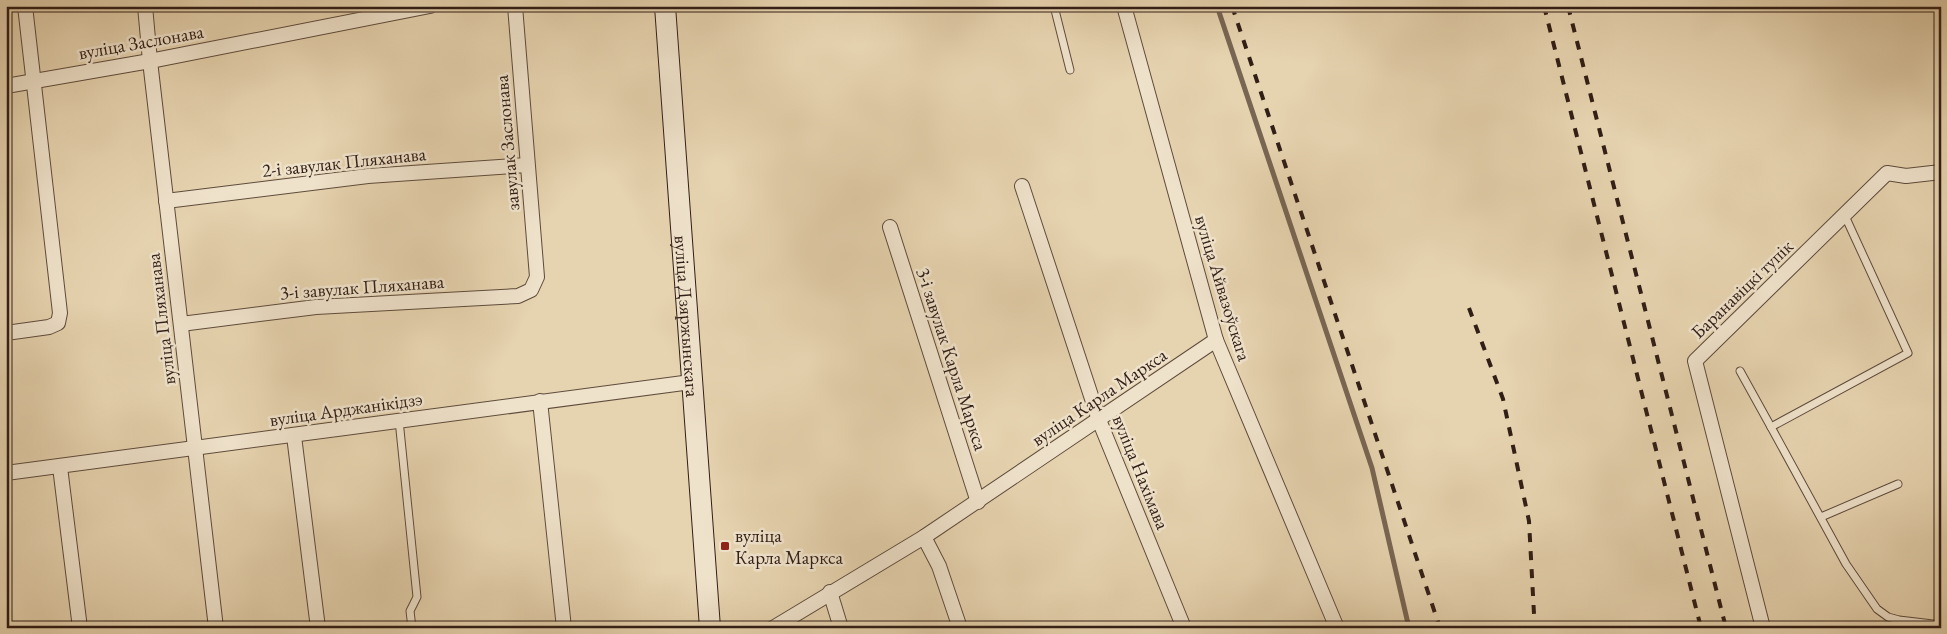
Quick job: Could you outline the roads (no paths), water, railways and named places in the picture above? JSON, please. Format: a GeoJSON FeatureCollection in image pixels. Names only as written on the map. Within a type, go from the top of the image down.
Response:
{"type":"FeatureCollection","features":[{"type":"Feature","properties":{"kind":"street"},"geometry":{"type":"LineString","coordinates":[[6,333],[49,327],[58,323],[60,312],[25,6]]}},
{"type":"Feature","properties":{"kind":"street","name":"вуліца Пляханава"},"geometry":{"type":"LineString","coordinates":[[145,6],[216,628]]}},
{"type":"Feature","properties":{"kind":"street","name":"вуліца Заслонава"},"geometry":{"type":"LineString","coordinates":[[6,86],[430,6]]}},
{"type":"Feature","properties":{"kind":"street","name":"завулак Заслонава"},"geometry":{"type":"LineString","coordinates":[[515,6],[537,277]]}},
{"type":"Feature","properties":{"kind":"street","name":"вуліца Дзяржынскага"},"geometry":{"type":"LineString","coordinates":[[665,6],[710,628]]}},
{"type":"Feature","properties":{"kind":"street","name":"вуліца Айвазоўскага"},"geometry":{"type":"LineString","coordinates":[[1124,6],[1216,340],[1337,628]]}},
{"type":"Feature","properties":{"kind":"street","name":"2-і завулак Пляханава"},"geometry":{"type":"LineString","coordinates":[[166,201],[368,176],[527,165]]}},
{"type":"Feature","properties":{"kind":"street","name":"Баранавіцкі тупік"},"geometry":{"type":"LineString","coordinates":[[1763,628],[1695,362],[1888,173],[1906,176],[1941,172]]}},
{"type":"Feature","properties":{"kind":"street","name":"вуліца Нахімава"},"geometry":{"type":"LineString","coordinates":[[1022,186],[1099,420],[1184,628]]}},
{"type":"Feature","properties":{"kind":"street","name":"3-і завулак Карла Маркса"},"geometry":{"type":"LineString","coordinates":[[890,227],[978,502]]}},
{"type":"Feature","properties":{"kind":"street","name":"3-і завулак Пляханава"},"geometry":{"type":"LineString","coordinates":[[181,324],[316,307],[518,296],[531,290],[537,277]]}},
{"type":"Feature","properties":{"kind":"street","name":"вуліца Карла Маркса"},"geometry":{"type":"LineString","coordinates":[[773,628],[924,537],[978,502],[1216,340]]}},
{"type":"Feature","properties":{"kind":"street","name":"вуліца Арджанікідзэ"},"geometry":{"type":"LineString","coordinates":[[6,473],[195,450],[399,420],[691,382]]}},
{"type":"Feature","properties":{"kind":"street"},"geometry":{"type":"LineString","coordinates":[[540,401],[564,628]]}},
{"type":"Feature","properties":{"kind":"street"},"geometry":{"type":"LineString","coordinates":[[294,436],[318,628]]}},
{"type":"Feature","properties":{"kind":"street"},"geometry":{"type":"LineString","coordinates":[[60,467],[80,628]]}},
{"type":"Feature","properties":{"kind":"street"},"geometry":{"type":"LineString","coordinates":[[924,537],[939,566],[960,628]]}},
{"type":"Feature","properties":{"kind":"street"},"geometry":{"type":"LineString","coordinates":[[830,592],[841,628]]}},
{"type":"Feature","properties":{"kind":"lane"},"geometry":{"type":"LineString","coordinates":[[1054,6],[1070,70]]}},
{"type":"Feature","properties":{"kind":"lane"},"geometry":{"type":"LineString","coordinates":[[1771,427],[1908,353],[1845,216]]}},
{"type":"Feature","properties":{"kind":"lane"},"geometry":{"type":"LineString","coordinates":[[1740,371],[1846,564],[1877,609],[1888,617],[1899,620],[1941,625]]}},
{"type":"Feature","properties":{"kind":"lane"},"geometry":{"type":"LineString","coordinates":[[399,420],[417,597],[410,611],[412,628]]}},
{"type":"Feature","properties":{"kind":"lane"},"geometry":{"type":"LineString","coordinates":[[1821,517],[1898,484]]}},
{"type":"Feature","properties":{"kind":"waterway"},"geometry":{"type":"LineString","coordinates":[[1217,6],[1372,468],[1409,628]]}},
{"type":"Feature","properties":{"kind":"railway"},"geometry":{"type":"LineString","coordinates":[[1232,6],[1440,628]]}},
{"type":"Feature","properties":{"kind":"railway"},"geometry":{"type":"LineString","coordinates":[[1544,6],[1701,628]]}},
{"type":"Feature","properties":{"kind":"railway"},"geometry":{"type":"LineString","coordinates":[[1568,6],[1726,628]]}},
{"type":"Feature","properties":{"kind":"railway"},"geometry":{"type":"LineString","coordinates":[[1469,308],[1503,399],[1529,521],[1534,614],[1533,628]]}},
{"type":"Feature","properties":{"kind":"place","name":"вуліца Карла Маркса"},"geometry":{"type":"Point","coordinates":[725,546]}}]}
